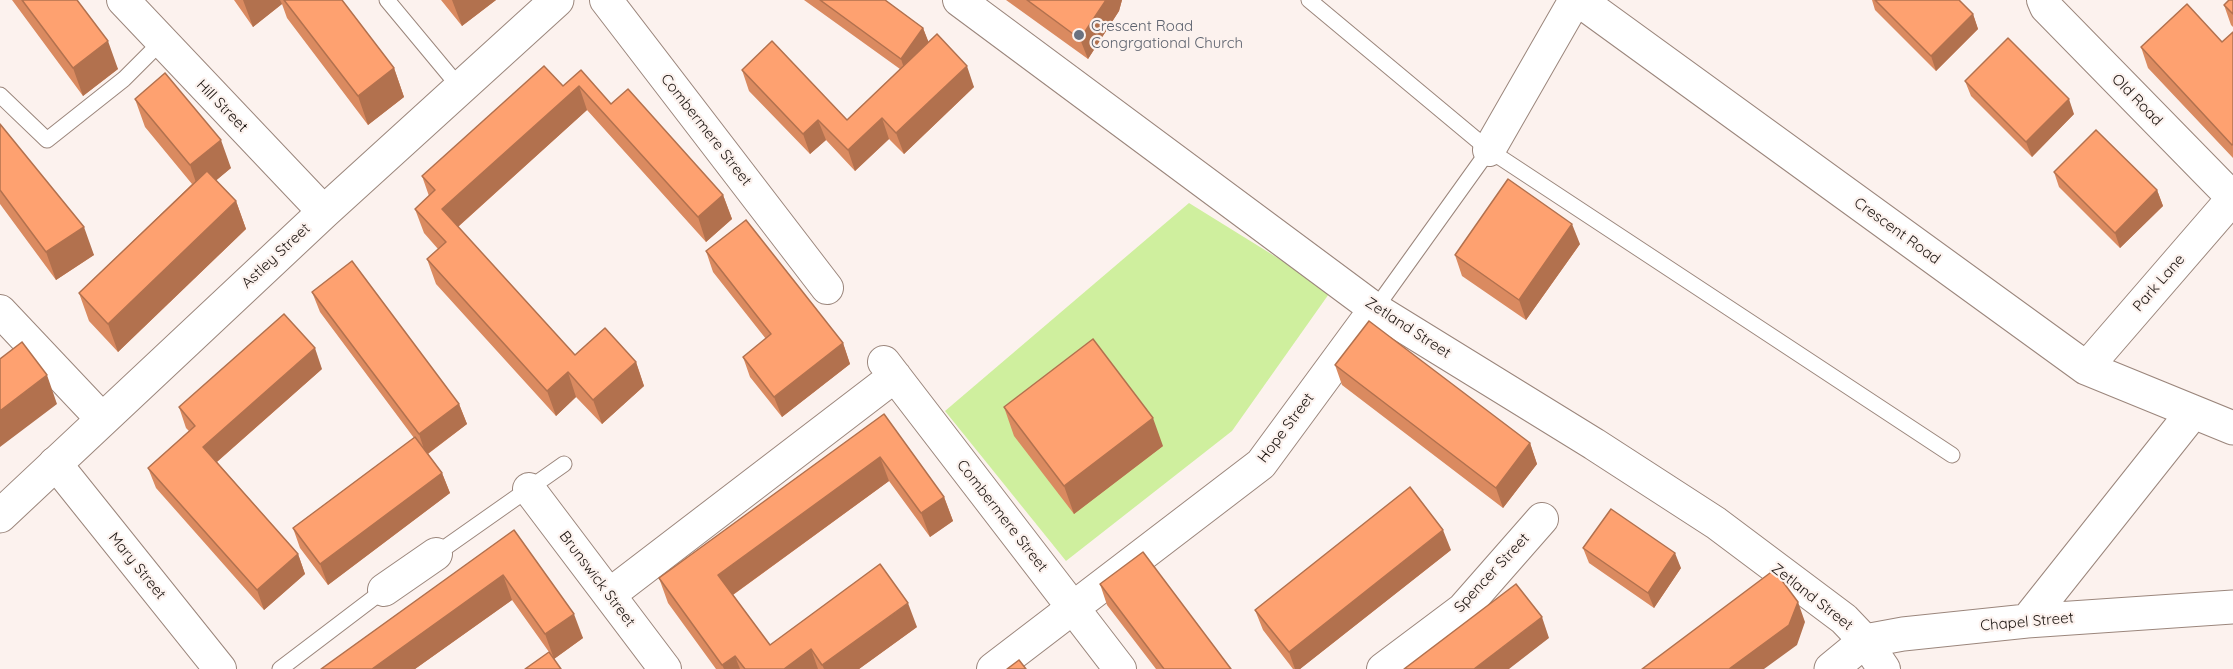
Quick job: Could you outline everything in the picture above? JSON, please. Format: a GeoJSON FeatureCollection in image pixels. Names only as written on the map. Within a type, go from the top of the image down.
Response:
{"type":"FeatureCollection","features":[{"type":"Feature","properties":{"kind":"main road","name":"Astley Street"},"geometry":{"type":"LineString","coordinates":[[0,516],[324,212],[557,0]]}},
{"type":"Feature","properties":{"kind":"main road","name":"Crescent Road"},"geometry":{"type":"LineString","coordinates":[[1577,0],[2086,368],[2233,428]]}},
{"type":"Feature","properties":{"kind":"main road"},"geometry":{"type":"LineString","coordinates":[[2027,621],[2193,412]]}},
{"type":"Feature","properties":{"kind":"main road","name":"Chapel Street"},"geometry":{"type":"LineString","coordinates":[[1831,669],[1865,641],[1903,634],[2027,621],[2233,607]]}},
{"type":"Feature","properties":{"kind":"street","name":"Hill Street"},"geometry":{"type":"LineString","coordinates":[[123,0],[324,212]]}},
{"type":"Feature","properties":{"kind":"street","name":"Combermere Street"},"geometry":{"type":"LineString","coordinates":[[606,0],[827,288]]}},
{"type":"Feature","properties":{"kind":"street","name":"Zetland Street"},"geometry":{"type":"LineString","coordinates":[[959,0],[1375,309],[1594,444],[1716,523],[1844,619],[1865,641],[1884,669]]}},
{"type":"Feature","properties":{"kind":"street"},"geometry":{"type":"LineString","coordinates":[[1489,150],[1577,0]]}},
{"type":"Feature","properties":{"kind":"street","name":"Old Road"},"geometry":{"type":"LineString","coordinates":[[2043,0],[2046,7],[2233,198]]}},
{"type":"Feature","properties":{"kind":"street","name":"Park Lane"},"geometry":{"type":"LineString","coordinates":[[2086,368],[2233,198]]}},
{"type":"Feature","properties":{"kind":"street","name":"Hope Street"},"geometry":{"type":"LineString","coordinates":[[993,669],[1261,464],[1375,309]]}},
{"type":"Feature","properties":{"kind":"street"},"geometry":{"type":"LineString","coordinates":[[0,311],[102,419]]}},
{"type":"Feature","properties":{"kind":"street","name":"Combermere Street"},"geometry":{"type":"LineString","coordinates":[[609,595],[774,469],[890,369],[1120,669]]}},
{"type":"Feature","properties":{"kind":"street","name":"Mary Street"},"geometry":{"type":"LineString","coordinates":[[55,463],[220,669]]}},
{"type":"Feature","properties":{"kind":"street","name":"Brunswick Street"},"geometry":{"type":"LineString","coordinates":[[530,489],[665,669]]}},
{"type":"Feature","properties":{"kind":"street","name":"Spencer Street"},"geometry":{"type":"LineString","coordinates":[[1383,669],[1463,609],[1542,519]]}},
{"type":"Feature","properties":{"kind":"street"},"geometry":{"type":"LineString","coordinates":[[384,590],[436,554]]}},
{"type":"Feature","properties":{"kind":"lane"},"geometry":{"type":"LineString","coordinates":[[387,0],[461,88]]}},
{"type":"Feature","properties":{"kind":"lane"},"geometry":{"type":"LineString","coordinates":[[1309,0],[1489,150],[1952,455]]}},
{"type":"Feature","properties":{"kind":"lane"},"geometry":{"type":"LineString","coordinates":[[0,95],[47,141],[124,79],[161,42]]}},
{"type":"Feature","properties":{"kind":"lane","name":"Hope Street"},"geometry":{"type":"LineString","coordinates":[[1375,309],[1489,150]]}},
{"type":"Feature","properties":{"kind":"lane"},"geometry":{"type":"LineString","coordinates":[[436,554],[564,464]]}},
{"type":"Feature","properties":{"kind":"lane"},"geometry":{"type":"LineString","coordinates":[[280,669],[384,590]]}},
{"type":"Feature","properties":{"kind":"green space"},"geometry":{"type":"Polygon","coordinates":[[[1189,203],[1331,291],[1232,431],[1066,561],[945,411],[1189,203]]]}},
{"type":"Feature","properties":{"kind":"building"},"geometry":{"type":"Polygon","coordinates":[[[22,0],[77,0],[108,41],[73,68],[22,0]]]}},
{"type":"Feature","properties":{"kind":"building"},"geometry":{"type":"Polygon","coordinates":[[[284,0],[342,0],[394,68],[358,96],[284,0]]]}},
{"type":"Feature","properties":{"kind":"building"},"geometry":{"type":"Polygon","coordinates":[[[820,0],[885,0],[923,28],[901,59],[820,0]]]}},
{"type":"Feature","properties":{"kind":"building"},"geometry":{"type":"Polygon","coordinates":[[[1027,0],[1106,0],[1080,39],[1027,0]]]}},
{"type":"Feature","properties":{"kind":"building"},"geometry":{"type":"Polygon","coordinates":[[[1875,0],[1959,0],[1973,14],[1931,56],[1875,0]]]}},
{"type":"Feature","properties":{"kind":"building"},"geometry":{"type":"Polygon","coordinates":[[[2229,0],[2233,0],[2233,14],[2224,5],[2229,0]]]}},
{"type":"Feature","properties":{"kind":"building"},"geometry":{"type":"Polygon","coordinates":[[[2187,4],[2222,42],[2233,32],[2232,145],[2141,47],[2187,4]]]}},
{"type":"Feature","properties":{"kind":"building"},"geometry":{"type":"Polygon","coordinates":[[[937,34],[967,66],[896,133],[882,118],[848,150],[818,120],[803,134],[742,70],[772,41],[847,120],[937,34]]]}},
{"type":"Feature","properties":{"kind":"building"},"geometry":{"type":"Polygon","coordinates":[[[2008,38],[2069,99],[2026,142],[1965,81],[2008,38]]]}},
{"type":"Feature","properties":{"kind":"building"},"geometry":{"type":"Polygon","coordinates":[[[544,66],[563,86],[581,70],[611,104],[628,89],[723,195],[698,217],[579,86],[442,209],[575,355],[605,328],[636,362],[593,400],[568,372],[547,391],[427,259],[446,242],[415,209],[435,190],[422,176],[544,66]]]}},
{"type":"Feature","properties":{"kind":"building"},"geometry":{"type":"Polygon","coordinates":[[[165,73],[221,140],[190,165],[135,99],[165,73]]]}},
{"type":"Feature","properties":{"kind":"building"},"geometry":{"type":"Polygon","coordinates":[[[0,124],[84,227],[46,252],[0,190],[0,124]]]}},
{"type":"Feature","properties":{"kind":"building"},"geometry":{"type":"Polygon","coordinates":[[[2096,130],[2157,190],[2115,233],[2054,172],[2096,130]]]}},
{"type":"Feature","properties":{"kind":"building"},"geometry":{"type":"Polygon","coordinates":[[[207,171],[236,201],[108,324],[79,293],[207,171]]]}},
{"type":"Feature","properties":{"kind":"building"},"geometry":{"type":"Polygon","coordinates":[[[1508,179],[1572,224],[1519,300],[1455,255],[1508,179]]]}},
{"type":"Feature","properties":{"kind":"building"},"geometry":{"type":"Polygon","coordinates":[[[746,220],[843,343],[774,397],[743,357],[771,334],[706,251],[746,220]]]}},
{"type":"Feature","properties":{"kind":"building"},"geometry":{"type":"Polygon","coordinates":[[[352,261],[459,404],[419,434],[312,292],[352,261]]]}},
{"type":"Feature","properties":{"kind":"building"},"geometry":{"type":"Polygon","coordinates":[[[284,314],[315,348],[203,447],[298,554],[257,590],[148,468],[195,426],[179,407],[284,314]]]}},
{"type":"Feature","properties":{"kind":"building"},"geometry":{"type":"Polygon","coordinates":[[[1369,321],[1530,443],[1496,488],[1335,365],[1369,321]]]}},
{"type":"Feature","properties":{"kind":"building"},"geometry":{"type":"Polygon","coordinates":[[[1093,339],[1153,418],[1064,486],[1004,407],[1093,339]]]}},
{"type":"Feature","properties":{"kind":"building"},"geometry":{"type":"Polygon","coordinates":[[[22,342],[47,375],[0,411],[0,359],[22,342]]]}},
{"type":"Feature","properties":{"kind":"building"},"geometry":{"type":"Polygon","coordinates":[[[884,414],[944,497],[921,513],[880,457],[718,575],[770,645],[880,564],[908,603],[822,665],[811,649],[784,669],[745,669],[735,656],[722,665],[659,578],[884,414]]]}},
{"type":"Feature","properties":{"kind":"building"},"geometry":{"type":"Polygon","coordinates":[[[415,437],[442,473],[320,564],[293,528],[415,437]]]}},
{"type":"Feature","properties":{"kind":"building"},"geometry":{"type":"Polygon","coordinates":[[[1410,487],[1443,530],[1289,652],[1255,610],[1410,487]]]}},
{"type":"Feature","properties":{"kind":"building"},"geometry":{"type":"Polygon","coordinates":[[[1611,509],[1675,553],[1648,593],[1583,548],[1611,509]]]}},
{"type":"Feature","properties":{"kind":"building"},"geometry":{"type":"Polygon","coordinates":[[[514,530],[574,614],[545,634],[503,575],[372,669],[321,669],[514,530]]]}},
{"type":"Feature","properties":{"kind":"building"},"geometry":{"type":"Polygon","coordinates":[[[1143,552],[1231,669],[1164,669],[1100,584],[1143,552]]]}},
{"type":"Feature","properties":{"kind":"building"},"geometry":{"type":"Polygon","coordinates":[[[1774,570],[1798,602],[1789,625],[1729,669],[1642,669],[1774,570]]]}},
{"type":"Feature","properties":{"kind":"building"},"geometry":{"type":"Polygon","coordinates":[[[1516,584],[1542,617],[1474,669],[1404,669],[1516,584]]]}},
{"type":"Feature","properties":{"kind":"building"},"geometry":{"type":"Polygon","coordinates":[[[549,652],[561,669],[525,669],[549,652]]]}},
{"type":"Feature","properties":{"kind":"building"},"geometry":{"type":"Polygon","coordinates":[[[1019,660],[1026,669],[1007,669],[1019,660]]]}},
{"type":"Feature","properties":{"kind":"place","name":"Crescent Road Congrgational Church"},"geometry":{"type":"Point","coordinates":[1079,35]}}]}
